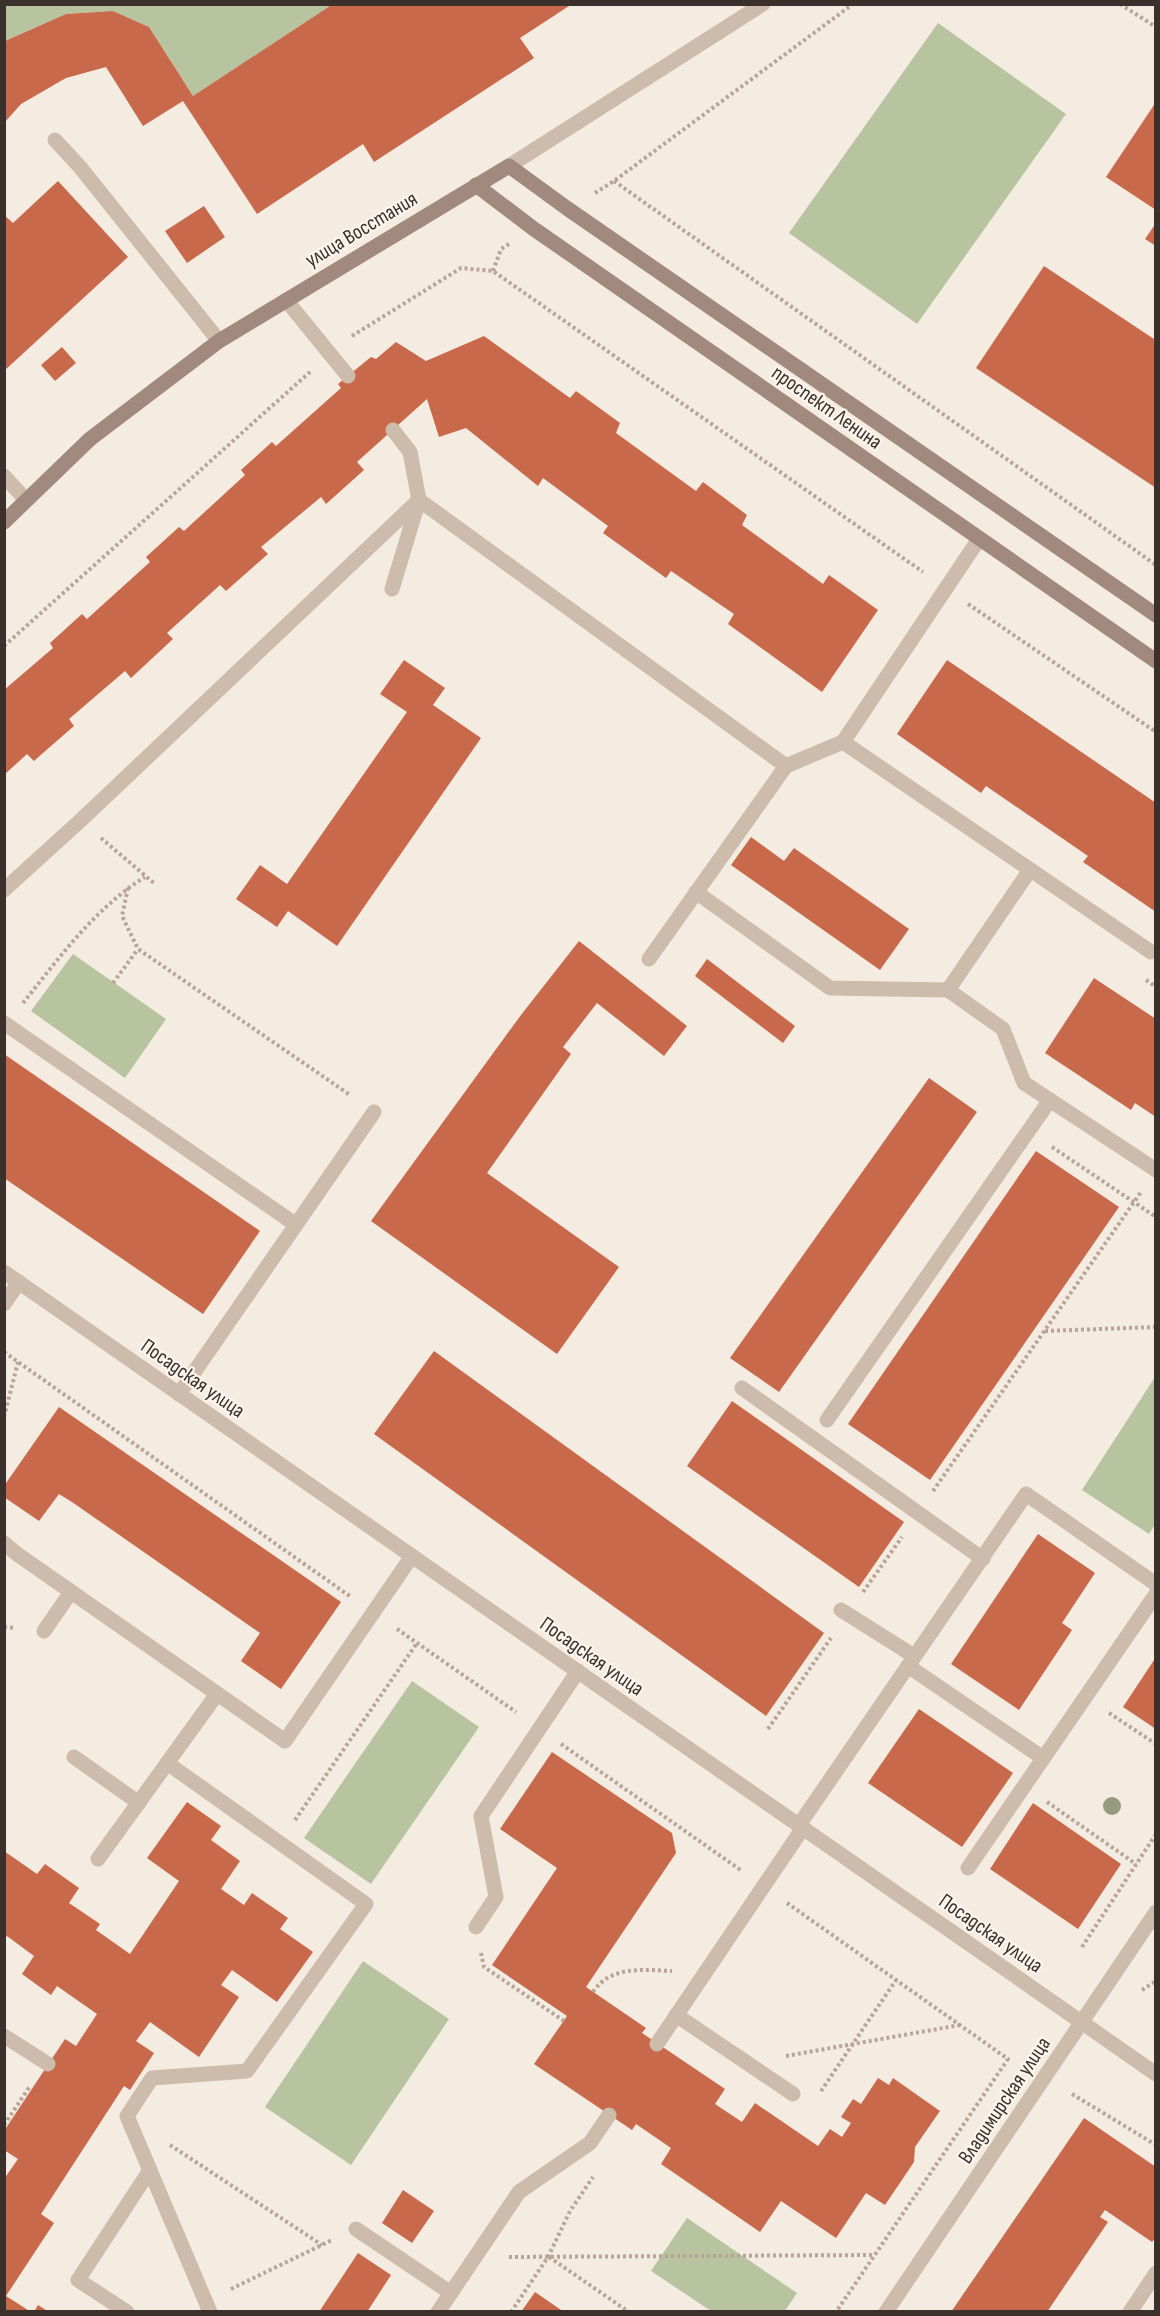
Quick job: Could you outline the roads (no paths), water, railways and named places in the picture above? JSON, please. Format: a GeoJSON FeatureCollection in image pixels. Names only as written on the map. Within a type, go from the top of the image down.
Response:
{"type":"FeatureCollection","features":[{"type":"Feature","properties":{"kind":"main road","name":"улица Восстания"},"geometry":{"type":"LineString","coordinates":[[4,522],[90,439],[219,341],[509,166]]}},
{"type":"Feature","properties":{"kind":"main road","name":"проспект Ленина"},"geometry":{"type":"LineString","coordinates":[[509,166],[1155,615]]}},
{"type":"Feature","properties":{"kind":"main road","name":"проспект Ленина"},"geometry":{"type":"LineString","coordinates":[[476,185],[534,229],[1155,662]]}},
{"type":"Feature","properties":{"kind":"street","name":"улица Восстания"},"geometry":{"type":"LineString","coordinates":[[509,166],[763,4]]}},
{"type":"Feature","properties":{"kind":"street"},"geometry":{"type":"LineString","coordinates":[[55,140],[80,167],[219,341]]}},
{"type":"Feature","properties":{"kind":"street"},"geometry":{"type":"LineString","coordinates":[[286,300],[348,376]]}},
{"type":"Feature","properties":{"kind":"street"},"geometry":{"type":"LineString","coordinates":[[392,589],[419,500],[411,452],[393,430]]}},
{"type":"Feature","properties":{"kind":"street"},"geometry":{"type":"LineString","coordinates":[[4,476],[26,500]]}},
{"type":"Feature","properties":{"kind":"street"},"geometry":{"type":"LineString","coordinates":[[419,500],[786,766]]}},
{"type":"Feature","properties":{"kind":"street"},"geometry":{"type":"LineString","coordinates":[[4,890],[419,500]]}},
{"type":"Feature","properties":{"kind":"street"},"geometry":{"type":"LineString","coordinates":[[649,959],[786,766],[843,742],[979,539]]}},
{"type":"Feature","properties":{"kind":"street"},"geometry":{"type":"LineString","coordinates":[[843,742],[1151,952]]}},
{"type":"Feature","properties":{"kind":"street"},"geometry":{"type":"LineString","coordinates":[[948,990],[1030,870]]}},
{"type":"Feature","properties":{"kind":"street"},"geometry":{"type":"LineString","coordinates":[[696,892],[830,988],[948,990],[1003,1029],[1024,1083],[1155,1170]]}},
{"type":"Feature","properties":{"kind":"street"},"geometry":{"type":"LineString","coordinates":[[4,1023],[295,1224]]}},
{"type":"Feature","properties":{"kind":"street"},"geometry":{"type":"LineString","coordinates":[[827,1420],[1050,1100]]}},
{"type":"Feature","properties":{"kind":"street"},"geometry":{"type":"LineString","coordinates":[[179,1394],[374,1112]]}},
{"type":"Feature","properties":{"kind":"street","name":"Посадская улица"},"geometry":{"type":"LineString","coordinates":[[4,1272],[1155,2074]]}},
{"type":"Feature","properties":{"kind":"street"},"geometry":{"type":"LineString","coordinates":[[4,1304],[19,1282]]}},
{"type":"Feature","properties":{"kind":"street"},"geometry":{"type":"LineString","coordinates":[[742,1388],[983,1559]]}},
{"type":"Feature","properties":{"kind":"street"},"geometry":{"type":"LineString","coordinates":[[657,2044],[764,1887],[911,1661],[1026,1494],[1155,1584]]}},
{"type":"Feature","properties":{"kind":"street"},"geometry":{"type":"LineString","coordinates":[[4,1543],[285,1741],[412,1556]]}},
{"type":"Feature","properties":{"kind":"street"},"geometry":{"type":"LineString","coordinates":[[44,1631],[71,1592]]}},
{"type":"Feature","properties":{"kind":"street"},"geometry":{"type":"LineString","coordinates":[[968,1868],[1155,1594]]}},
{"type":"Feature","properties":{"kind":"street"},"geometry":{"type":"LineString","coordinates":[[845,1612],[1043,1758]]}},
{"type":"Feature","properties":{"kind":"street"},"geometry":{"type":"LineString","coordinates":[[476,1926],[496,1897],[481,1816],[578,1671]]}},
{"type":"Feature","properties":{"kind":"street"},"geometry":{"type":"LineString","coordinates":[[98,1859],[217,1694]]}},
{"type":"Feature","properties":{"kind":"street"},"geometry":{"type":"LineString","coordinates":[[74,1756],[139,1803]]}},
{"type":"Feature","properties":{"kind":"street"},"geometry":{"type":"LineString","coordinates":[[167,1763],[366,1904],[247,2071],[152,2078],[127,2116],[208,2306]]}},
{"type":"Feature","properties":{"kind":"street","name":"Владимирская улица"},"geometry":{"type":"LineString","coordinates":[[886,2312],[1155,1912]]}},
{"type":"Feature","properties":{"kind":"street"},"geometry":{"type":"LineString","coordinates":[[676,2015],[793,2094]]}},
{"type":"Feature","properties":{"kind":"street"},"geometry":{"type":"LineString","coordinates":[[4,2036],[47,2063]]}},
{"type":"Feature","properties":{"kind":"street"},"geometry":{"type":"LineString","coordinates":[[438,2312],[519,2192],[590,2143],[609,2115]]}},
{"type":"Feature","properties":{"kind":"street"},"geometry":{"type":"LineString","coordinates":[[127,2312],[78,2280],[150,2170]]}},
{"type":"Feature","properties":{"kind":"street"},"geometry":{"type":"LineString","coordinates":[[356,2229],[451,2293]]}},
{"type":"Feature","properties":{"kind":"street"},"geometry":{"type":"LineString","coordinates":[[1130,2312],[1155,2273]]}}]}
